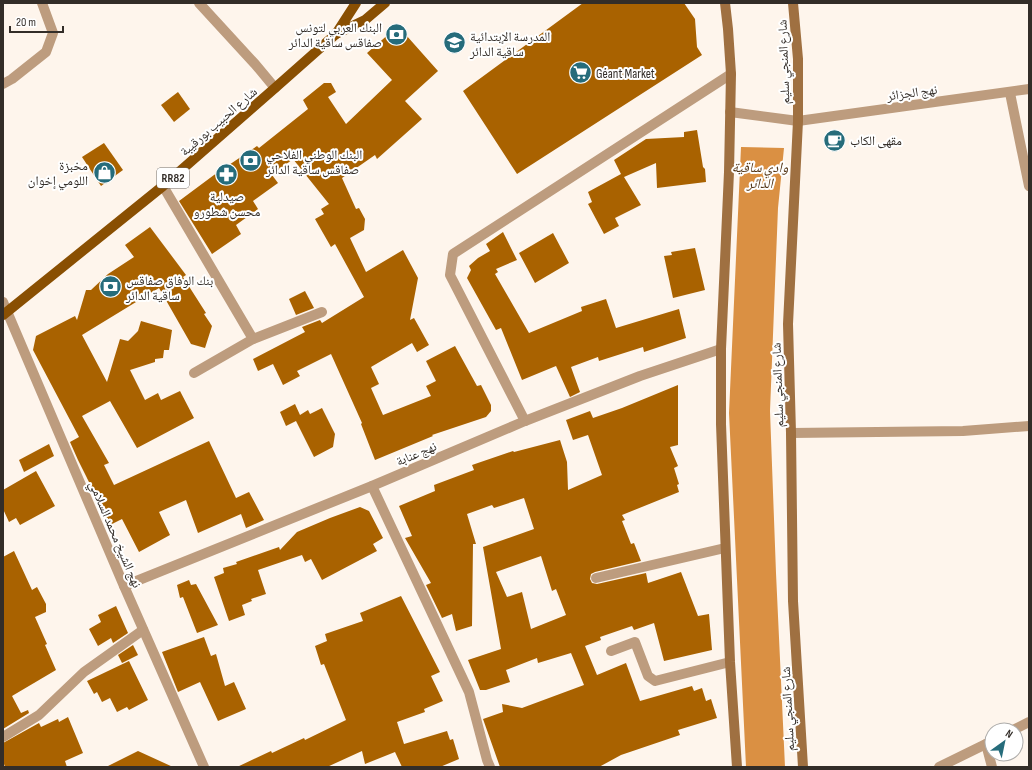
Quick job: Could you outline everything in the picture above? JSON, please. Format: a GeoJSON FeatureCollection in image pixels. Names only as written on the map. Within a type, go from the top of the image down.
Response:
{"type":"FeatureCollection","features":[{"type":"Feature","properties":{"kind":"main road","name":"شارع الحبيب بورقيبة"},"geometry":{"type":"LineString","coordinates":[[4,309],[163,186],[336,34],[356,3]]}},
{"type":"Feature","properties":{"kind":"main road","name":"شارع الحبيب بورقيبة"},"geometry":{"type":"LineString","coordinates":[[336,34],[365,20],[384,3]]}},
{"type":"Feature","properties":{"kind":"main road"},"geometry":{"type":"LineString","coordinates":[[725,3],[731,74],[729,179],[721,349],[721,424],[730,662],[737,767]]}},
{"type":"Feature","properties":{"kind":"main road","name":"شارع المنجي سليم"},"geometry":{"type":"LineString","coordinates":[[793,3],[798,59],[798,121],[788,324],[793,601],[803,767]]}},
{"type":"Feature","properties":{"kind":"street"},"geometry":{"type":"LineString","coordinates":[[3,84],[12,79],[46,52],[53,33],[42,3]]}},
{"type":"Feature","properties":{"kind":"street"},"geometry":{"type":"LineString","coordinates":[[199,3],[275,88]]}},
{"type":"Feature","properties":{"kind":"street"},"geometry":{"type":"LineString","coordinates":[[526,421],[450,275],[453,254],[731,74]]}},
{"type":"Feature","properties":{"kind":"street","name":"نهج الجزائر"},"geometry":{"type":"LineString","coordinates":[[730,112],[798,121],[1010,93],[1029,89]]}},
{"type":"Feature","properties":{"kind":"street"},"geometry":{"type":"LineString","coordinates":[[1010,93],[1029,186]]}},
{"type":"Feature","properties":{"kind":"street"},"geometry":{"type":"LineString","coordinates":[[163,186],[252,339]]}},
{"type":"Feature","properties":{"kind":"street","name":"نهج الشيخ محمد السلامي"},"geometry":{"type":"LineString","coordinates":[[4,309],[204,767]]}},
{"type":"Feature","properties":{"kind":"street"},"geometry":{"type":"LineString","coordinates":[[194,373],[252,339],[322,312]]}},
{"type":"Feature","properties":{"kind":"street","name":"نهج عنابة"},"geometry":{"type":"LineString","coordinates":[[124,586],[372,486],[526,421],[640,376],[721,349]]}},
{"type":"Feature","properties":{"kind":"street"},"geometry":{"type":"LineString","coordinates":[[791,433],[963,431],[1029,426]]}},
{"type":"Feature","properties":{"kind":"street"},"geometry":{"type":"LineString","coordinates":[[372,486],[469,692],[490,767]]}},
{"type":"Feature","properties":{"kind":"street"},"geometry":{"type":"LineString","coordinates":[[596,578],[725,548]]}},
{"type":"Feature","properties":{"kind":"street"},"geometry":{"type":"LineString","coordinates":[[3,737],[38,716],[84,672],[143,630]]}},
{"type":"Feature","properties":{"kind":"street"},"geometry":{"type":"LineString","coordinates":[[611,651],[635,642],[648,676],[655,681],[730,662]]}},
{"type":"Feature","properties":{"kind":"street"},"geometry":{"type":"LineString","coordinates":[[939,767],[984,744]]}},
{"type":"Feature","properties":{"kind":"water","name":"وادي ساقية الدائر"},"geometry":{"type":"Polygon","coordinates":[[[741,147],[784,148],[778,208],[770,411],[785,767],[746,767],[729,413],[741,147]]]}},
{"type":"Feature","properties":{"kind":"building","name":"Géant Market"},"geometry":{"type":"Polygon","coordinates":[[[583,3],[684,3],[695,19],[697,47],[702,55],[517,174],[463,91],[583,3]]]}},
{"type":"Feature","properties":{"kind":"building"},"geometry":{"type":"Polygon","coordinates":[[[398,26],[438,71],[405,101],[422,119],[377,159],[375,155],[342,178],[356,209],[359,208],[365,219],[364,230],[350,238],[366,272],[403,250],[418,278],[410,320],[414,318],[429,345],[417,352],[412,343],[371,367],[379,384],[371,388],[383,415],[431,396],[426,386],[436,381],[426,361],[455,346],[477,386],[481,385],[491,405],[491,411],[486,417],[432,435],[433,436],[375,460],[361,424],[362,423],[331,354],[297,371],[300,376],[283,385],[273,364],[258,371],[253,359],[305,332],[302,327],[320,320],[322,323],[364,297],[335,244],[331,247],[315,219],[324,214],[321,209],[329,204],[293,159],[272,175],[278,183],[253,201],[258,209],[236,225],[241,234],[212,254],[179,201],[257,146],[259,148],[308,109],[303,100],[324,83],[331,83],[336,92],[328,97],[346,124],[392,80],[367,53],[398,26]]]}},
{"type":"Feature","properties":{"kind":"building"},"geometry":{"type":"Polygon","coordinates":[[[178,92],[190,109],[174,122],[161,105],[178,92]]]}},
{"type":"Feature","properties":{"kind":"building"},"geometry":{"type":"Polygon","coordinates":[[[697,130],[703,167],[705,169],[706,182],[657,188],[656,163],[624,177],[641,205],[615,218],[619,226],[604,234],[588,204],[592,202],[588,192],[621,174],[614,160],[646,139],[684,137],[684,132],[697,130]]]}},
{"type":"Feature","properties":{"kind":"building"},"geometry":{"type":"Polygon","coordinates":[[[104,143],[123,170],[101,186],[82,157],[104,143]]]}},
{"type":"Feature","properties":{"kind":"building"},"geometry":{"type":"Polygon","coordinates":[[[150,227],[186,275],[183,277],[206,313],[204,314],[212,326],[205,348],[191,344],[159,288],[82,335],[107,382],[120,339],[128,341],[138,331],[141,321],[172,330],[169,350],[164,350],[163,358],[155,359],[155,362],[130,370],[145,400],[158,393],[161,400],[180,391],[194,418],[137,448],[110,401],[82,416],[109,463],[104,465],[114,485],[209,441],[236,498],[249,492],[264,520],[246,528],[241,514],[198,533],[186,500],[159,512],[170,535],[139,552],[122,519],[110,525],[70,442],[79,437],[33,350],[36,336],[75,316],[77,320],[86,290],[91,290],[108,274],[134,257],[125,245],[150,227]]]}},
{"type":"Feature","properties":{"kind":"building"},"geometry":{"type":"Polygon","coordinates":[[[503,232],[517,260],[496,269],[498,272],[495,274],[529,333],[582,311],[581,307],[606,299],[616,328],[679,309],[686,338],[644,352],[643,347],[599,361],[598,357],[571,367],[580,392],[570,397],[556,366],[522,380],[501,328],[496,330],[467,278],[471,270],[469,266],[478,258],[490,251],[486,244],[503,232]]]}},
{"type":"Feature","properties":{"kind":"building"},"geometry":{"type":"Polygon","coordinates":[[[553,233],[569,263],[535,283],[519,253],[553,233]]]}},
{"type":"Feature","properties":{"kind":"building"},"geometry":{"type":"Polygon","coordinates":[[[695,248],[705,290],[673,298],[664,256],[672,255],[671,252],[695,248]]]}},
{"type":"Feature","properties":{"kind":"building"},"geometry":{"type":"Polygon","coordinates":[[[305,291],[314,308],[296,315],[289,299],[305,291]]]}},
{"type":"Feature","properties":{"kind":"building"},"geometry":{"type":"Polygon","coordinates":[[[678,385],[678,445],[670,447],[678,466],[674,468],[679,484],[677,485],[679,492],[622,515],[625,520],[622,521],[631,544],[634,543],[641,561],[595,572],[591,574],[590,579],[592,583],[597,584],[646,573],[648,583],[681,572],[698,616],[709,614],[712,650],[664,661],[654,623],[634,630],[632,626],[600,637],[601,640],[585,646],[597,675],[626,663],[640,701],[692,686],[694,691],[702,688],[706,701],[711,699],[717,718],[678,730],[680,735],[621,755],[599,767],[500,767],[483,719],[503,712],[502,704],[522,708],[584,685],[571,653],[538,663],[537,658],[506,670],[510,682],[486,690],[480,690],[468,660],[501,649],[483,547],[534,529],[524,498],[494,508],[492,505],[467,514],[476,544],[473,544],[472,626],[456,631],[452,614],[442,618],[426,585],[431,583],[405,538],[412,536],[399,506],[435,491],[434,485],[474,470],[472,465],[513,451],[514,452],[560,440],[567,462],[568,490],[602,475],[588,435],[573,440],[566,420],[590,411],[593,418],[678,385]],[[541,556],[496,572],[507,597],[522,592],[531,629],[566,615],[556,589],[552,591],[541,556]]]}},
{"type":"Feature","properties":{"kind":"building"},"geometry":{"type":"Polygon","coordinates":[[[295,404],[300,415],[308,410],[310,414],[322,408],[335,434],[333,447],[314,457],[296,421],[286,426],[280,412],[295,404]]]}},
{"type":"Feature","properties":{"kind":"building"},"geometry":{"type":"Polygon","coordinates":[[[49,444],[54,456],[24,472],[19,460],[49,444]]]}},
{"type":"Feature","properties":{"kind":"building"},"geometry":{"type":"Polygon","coordinates":[[[36,471],[55,506],[20,525],[16,518],[9,522],[3,509],[3,490],[36,471]]]}},
{"type":"Feature","properties":{"kind":"building"},"geometry":{"type":"Polygon","coordinates":[[[360,507],[369,511],[383,538],[373,544],[377,551],[322,580],[311,559],[305,562],[302,555],[258,570],[266,594],[251,599],[252,601],[242,605],[245,615],[229,621],[214,577],[224,573],[223,568],[279,547],[280,550],[297,532],[360,507]]]}},
{"type":"Feature","properties":{"kind":"building"},"geometry":{"type":"Polygon","coordinates":[[[14,551],[32,590],[37,587],[46,604],[46,612],[35,617],[47,644],[45,645],[56,670],[12,696],[21,713],[28,710],[29,713],[3,729],[3,557],[14,551]]]}},
{"type":"Feature","properties":{"kind":"building"},"geometry":{"type":"Polygon","coordinates":[[[189,580],[191,585],[196,584],[218,625],[197,633],[183,597],[180,598],[177,585],[189,580]]]}},
{"type":"Feature","properties":{"kind":"building"},"geometry":{"type":"Polygon","coordinates":[[[401,596],[440,672],[431,676],[443,701],[424,709],[425,712],[397,722],[404,744],[447,731],[450,740],[453,739],[459,759],[440,767],[402,767],[395,752],[365,764],[362,751],[327,767],[237,767],[271,751],[272,753],[304,738],[305,740],[346,720],[324,664],[321,665],[315,646],[327,641],[325,634],[363,621],[360,613],[401,596]]]}},
{"type":"Feature","properties":{"kind":"building"},"geometry":{"type":"Polygon","coordinates":[[[116,606],[128,633],[113,643],[111,638],[98,646],[89,629],[101,622],[98,615],[116,606]]]}},
{"type":"Feature","properties":{"kind":"building"},"geometry":{"type":"Polygon","coordinates":[[[204,637],[211,656],[216,654],[225,686],[234,682],[246,709],[218,721],[200,682],[178,692],[162,652],[204,637]]]}},
{"type":"Feature","properties":{"kind":"building"},"geometry":{"type":"Polygon","coordinates":[[[133,645],[138,655],[122,663],[118,655],[133,645]]]}},
{"type":"Feature","properties":{"kind":"building"},"geometry":{"type":"Polygon","coordinates":[[[129,661],[148,700],[129,710],[127,707],[117,712],[110,698],[102,702],[97,692],[94,694],[87,681],[129,661]]]}},
{"type":"Feature","properties":{"kind":"building"},"geometry":{"type":"Polygon","coordinates":[[[68,717],[83,753],[65,761],[67,767],[5,767],[3,761],[3,743],[39,723],[41,727],[58,719],[59,722],[68,717]]]}},
{"type":"Feature","properties":{"kind":"building"},"geometry":{"type":"Polygon","coordinates":[[[138,751],[173,767],[106,767],[138,751]]]}},
{"type":"Feature","properties":{"kind":"place","name":"البنك العربي لتونس صفاقس ساقية الدائر"},"geometry":{"type":"Point","coordinates":[397,34]}},
{"type":"Feature","properties":{"kind":"place","name":"المدرسة الإبتدائية ساقية الدائر"},"geometry":{"type":"Point","coordinates":[454,43]}},
{"type":"Feature","properties":{"kind":"place","name":"Géant Market"},"geometry":{"type":"Point","coordinates":[581,73]}},
{"type":"Feature","properties":{"kind":"place","name":"مقهى الكاب"},"geometry":{"type":"Point","coordinates":[835,140]}},
{"type":"Feature","properties":{"kind":"place","name":"البنك الوطني الفلاحي صفاقس ساقية الدائر"},"geometry":{"type":"Point","coordinates":[250,161]}},
{"type":"Feature","properties":{"kind":"place","name":"مخبزة اللومي إخوان"},"geometry":{"type":"Point","coordinates":[104,172]}},
{"type":"Feature","properties":{"kind":"place","name":"صيدلية محسن شطورو"},"geometry":{"type":"Point","coordinates":[227,174]}},
{"type":"Feature","properties":{"kind":"place","name":"بنك الوفاق صفاقس ساقية الدائر"},"geometry":{"type":"Point","coordinates":[110,287]}}]}
